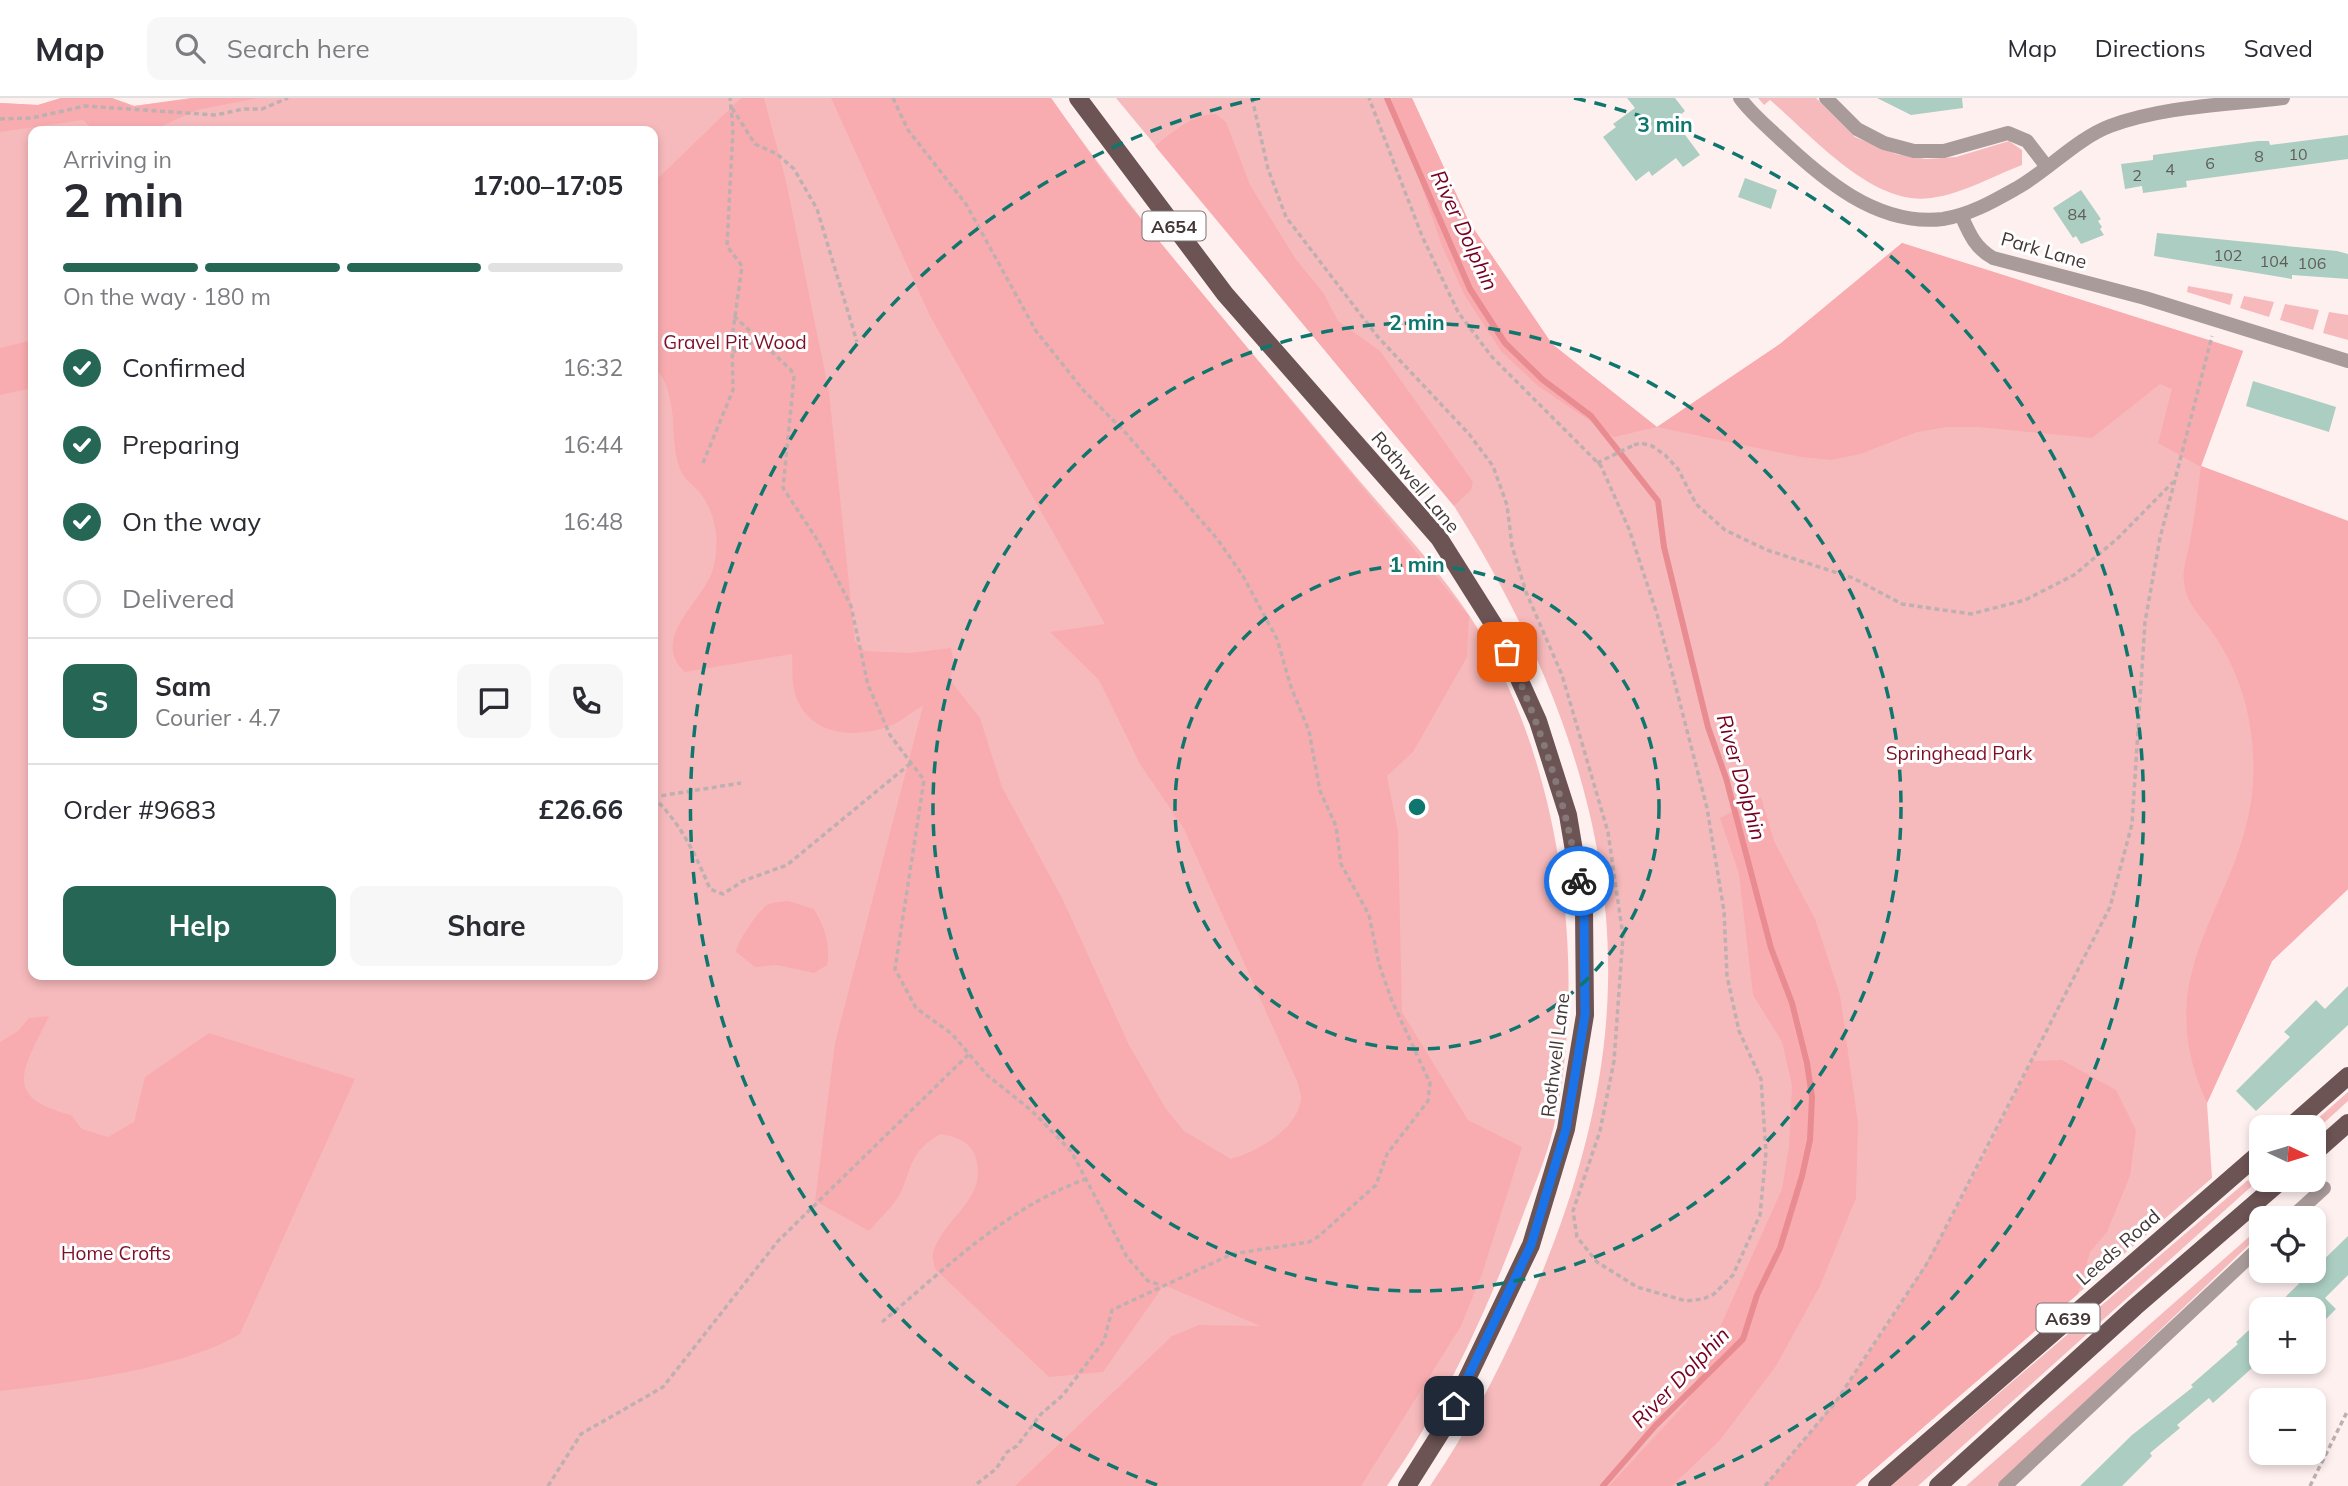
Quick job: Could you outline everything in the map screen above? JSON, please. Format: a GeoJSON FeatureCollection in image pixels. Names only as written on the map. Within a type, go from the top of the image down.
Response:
{"type":"FeatureCollection","features":[{"type":"Feature","properties":{"kind":"main road","name":"Rothwell Lane"},"geometry":{"type":"LineString","coordinates":[[1078,98],[1224,294],[1439,538],[1497,630],[1538,721],[1567,815],[1584,910],[1585,1015],[1566,1129],[1535,1232],[1443,1429],[1407,1486]]}},
{"type":"Feature","properties":{"kind":"main road"},"geometry":{"type":"LineString","coordinates":[[2304,1115],[2348,1076]]}},
{"type":"Feature","properties":{"kind":"main road"},"geometry":{"type":"LineString","coordinates":[[2326,1142],[2348,1123]]}},
{"type":"Feature","properties":{"kind":"main road","name":"Leeds Road"},"geometry":{"type":"LineString","coordinates":[[1877,1486],[2249,1162]]}},
{"type":"Feature","properties":{"kind":"main road","name":"A639"},"geometry":{"type":"LineString","coordinates":[[1938,1486],[2134,1307],[2268,1192]]}},
{"type":"Feature","properties":{"kind":"street"},"geometry":{"type":"LineString","coordinates":[[1740,98],[1797,155],[1847,194],[1886,212],[1917,219],[1961,215],[2020,186],[2106,127],[2145,115],[2283,98]]}},
{"type":"Feature","properties":{"kind":"street"},"geometry":{"type":"LineString","coordinates":[[1826,98],[1857,130],[1884,143],[1914,151],[1944,152],[2008,133],[2027,141],[2048,167]]}},
{"type":"Feature","properties":{"kind":"street","name":"Park Lane"},"geometry":{"type":"LineString","coordinates":[[1961,215],[1972,240],[1981,251],[1993,257],[2145,298],[2348,361]]}},
{"type":"Feature","properties":{"kind":"street"},"geometry":{"type":"LineString","coordinates":[[2304,1206],[2320,1192]]}},
{"type":"Feature","properties":{"kind":"street"},"geometry":{"type":"LineString","coordinates":[[2005,1486],[2249,1257]]}},
{"type":"Feature","properties":{"kind":"path"},"geometry":{"type":"LineString","coordinates":[[0,119],[32,118],[85,106],[216,115],[243,108],[261,109],[288,98]]}},
{"type":"Feature","properties":{"kind":"path"},"geometry":{"type":"LineString","coordinates":[[703,463],[733,390],[734,316],[742,266],[727,246],[733,129],[730,98]]}},
{"type":"Feature","properties":{"kind":"path"},"geometry":{"type":"LineString","coordinates":[[892,98],[908,131],[966,204],[1036,331],[1084,391],[1125,432],[1218,540],[1243,576],[1277,639],[1291,687],[1309,731],[1320,791],[1336,826],[1341,864],[1370,915],[1379,964],[1392,1001],[1430,1083],[1428,1101],[1423,1111],[1394,1143],[1376,1185],[1319,1236],[1309,1242],[1232,1254],[1112,1310],[1104,1340],[1086,1366],[1017,1446],[1007,1452],[996,1469],[974,1486]]}},
{"type":"Feature","properties":{"kind":"path"},"geometry":{"type":"LineString","coordinates":[[1252,98],[1268,169],[1286,218],[1377,337],[1469,434],[1493,466],[1507,505],[1515,557],[1562,675],[1608,832],[1623,936],[1614,1061],[1600,1131],[1573,1210],[1577,1237],[1597,1262],[1637,1287],[1686,1301],[1714,1294],[1733,1275],[1760,1215],[1766,1152],[1761,1079],[1739,1031],[1727,976],[1724,911],[1707,808],[1657,614],[1629,528],[1601,466],[1597,463],[1634,445],[1642,443],[1652,446],[1678,469],[1696,504],[1726,530],[1767,550],[1853,578],[1902,604],[1971,614],[2025,600],[2074,575],[2148,509],[2174,481]]}},
{"type":"Feature","properties":{"kind":"path"},"geometry":{"type":"LineString","coordinates":[[1369,98],[1422,236],[1458,312],[1492,357],[1601,466]]}},
{"type":"Feature","properties":{"kind":"path"},"geometry":{"type":"LineString","coordinates":[[731,106],[755,144],[777,153],[794,169],[807,189],[825,228],[857,342]]}},
{"type":"Feature","properties":{"kind":"path"},"geometry":{"type":"LineString","coordinates":[[734,316],[791,370],[794,377],[783,488],[818,541],[851,606],[868,685],[890,735],[924,780],[895,970],[916,1007],[952,1034],[987,1075],[1031,1110],[1071,1151],[1126,1257],[1148,1281],[1161,1286]]}},
{"type":"Feature","properties":{"kind":"path"},"geometry":{"type":"LineString","coordinates":[[1765,1486],[1835,1403],[1928,1262],[2110,907],[2132,824],[2145,622],[2174,481],[2216,322]]}},
{"type":"Feature","properties":{"kind":"path"},"geometry":{"type":"LineString","coordinates":[[732,353],[759,340]]}},
{"type":"Feature","properties":{"kind":"path"},"geometry":{"type":"LineString","coordinates":[[658,802],[677,823],[710,888],[723,894],[743,881],[787,865],[911,763]]}},
{"type":"Feature","properties":{"kind":"path"},"geometry":{"type":"LineString","coordinates":[[658,796],[741,783]]}},
{"type":"Feature","properties":{"kind":"path"},"geometry":{"type":"LineString","coordinates":[[548,1486],[581,1434],[663,1387],[778,1241],[969,1054]]}},
{"type":"Feature","properties":{"kind":"path"},"geometry":{"type":"LineString","coordinates":[[882,1322],[1000,1224],[1063,1187],[1086,1179]]}},
{"type":"Feature","properties":{"kind":"path"},"geometry":{"type":"LineString","coordinates":[[2310,1486],[2348,1410]]}},
{"type":"Feature","properties":{"kind":"green space","name":"Gravel Pit Wood"},"geometry":{"type":"Polygon","coordinates":[[[61,98],[112,98],[134,106],[190,98],[1051,98],[1156,237],[1455,595],[1500,669],[1525,728],[1545,792],[1558,857],[1566,924],[1569,990],[1565,1055],[1556,1116],[1537,1179],[1480,1320],[1428,1422],[1387,1486],[0,1486],[0,103],[38,105],[61,98]]]}},
{"type":"Feature","properties":{"kind":"green space"},"geometry":{"type":"Polygon","coordinates":[[[61,98],[112,98],[134,106],[197,98],[259,98],[197,110],[162,126],[90,126],[83,120],[0,132],[0,103],[38,105],[61,98]]]}},
{"type":"Feature","properties":{"kind":"green space","name":"Gravel Pit Wood"},"geometry":{"type":"Polygon","coordinates":[[[741,98],[764,98],[786,181],[829,392],[855,641],[865,651],[910,653],[951,648],[954,663],[950,680],[980,718],[1002,787],[1063,900],[1129,1045],[1166,1109],[1184,1131],[1231,1159],[1264,1145],[1292,1120],[1301,1098],[1297,1081],[1184,829],[1140,764],[1099,680],[1050,632],[1105,624],[930,316],[831,98],[1051,98],[1111,183],[1469,616],[1467,657],[1413,752],[1387,776],[1398,832],[1402,1012],[1468,1120],[1522,1147],[1482,1274],[1461,1326],[1361,1486],[1015,1486],[1172,1336],[1199,1325],[1260,1326],[1164,1285],[1103,1372],[1049,1377],[935,1269],[933,1255],[938,1240],[971,1196],[976,1184],[978,1171],[975,1156],[966,1143],[941,1134],[924,1146],[914,1158],[898,1197],[869,1231],[815,1201],[835,1043],[923,706],[896,723],[878,729],[850,733],[836,731],[812,720],[803,710],[794,692],[792,654],[685,672],[675,659],[675,633],[713,569],[716,530],[706,502],[679,466],[668,392],[658,372],[658,178],[741,98]]]}},
{"type":"Feature","properties":{"kind":"green space","name":"Springhead Park"},"geometry":{"type":"Polygon","coordinates":[[[1116,98],[1412,98],[1469,222],[1552,344],[1657,427],[1780,344],[1902,243],[2243,351],[2201,466],[2348,521],[2348,889],[2272,961],[2207,1103],[2212,1178],[1855,1486],[1430,1486],[1481,1402],[1541,1275],[1571,1194],[1593,1111],[1601,1069],[1608,983],[1606,919],[1598,856],[1585,794],[1566,734],[1517,616],[1454,506],[1116,98]]]}},
{"type":"Feature","properties":{"kind":"green space"},"geometry":{"type":"Polygon","coordinates":[[[1391,98],[1412,98],[1469,222],[1552,344],[1657,427],[1614,437],[1538,386],[1501,351],[1465,296],[1442,246],[1391,98]]]}},
{"type":"Feature","properties":{"kind":"green space"},"geometry":{"type":"Polygon","coordinates":[[[1758,98],[1816,98],[1855,137],[1896,154],[1926,159],[1956,157],[2009,141],[2022,150],[2022,165],[1954,193],[1931,198],[1909,198],[1865,180],[1844,166],[1770,100],[1764,105],[1758,98]]]}},
{"type":"Feature","properties":{"kind":"green space"},"geometry":{"type":"Polygon","coordinates":[[[1216,114],[1226,122],[1250,185],[1295,258],[1324,294],[1338,321],[1380,351],[1473,482],[1471,490],[1454,506],[1155,146],[1191,121],[1216,114]]]}},
{"type":"Feature","properties":{"kind":"green space"},"geometry":{"type":"Polygon","coordinates":[[[1902,243],[2243,351],[2201,466],[2348,521],[2348,889],[2272,961],[2207,1103],[2191,1055],[2186,1012],[2191,974],[2246,826],[2253,783],[2253,764],[2250,725],[2234,670],[2185,590],[2184,570],[2201,467],[2158,443],[2172,389],[2160,384],[2092,438],[1978,427],[1947,427],[1917,432],[1860,454],[1831,460],[1801,457],[1657,427],[1780,344],[1902,243]]]}},
{"type":"Feature","properties":{"kind":"green space"},"geometry":{"type":"Polygon","coordinates":[[[2188,286],[2233,294],[2230,305],[2187,292],[2188,286]]]}},
{"type":"Feature","properties":{"kind":"green space"},"geometry":{"type":"Polygon","coordinates":[[[2244,296],[2274,302],[2269,317],[2240,308],[2244,296]]]}},
{"type":"Feature","properties":{"kind":"green space"},"geometry":{"type":"Polygon","coordinates":[[[2285,304],[2319,310],[2313,330],[2280,320],[2285,304]]]}},
{"type":"Feature","properties":{"kind":"green space"},"geometry":{"type":"Polygon","coordinates":[[[2329,312],[2348,315],[2348,340],[2323,333],[2329,312]]]}},
{"type":"Feature","properties":{"kind":"green space"},"geometry":{"type":"Polygon","coordinates":[[[28,341],[28,389],[0,395],[0,348],[28,341]]]}},
{"type":"Feature","properties":{"kind":"green space"},"geometry":{"type":"Polygon","coordinates":[[[1761,797],[1774,841],[1815,919],[1840,995],[1858,1123],[1856,1198],[1820,1286],[1776,1366],[1720,1440],[1672,1486],[1609,1486],[1686,1403],[1782,1189],[1789,1146],[1792,1086],[1782,1042],[1753,995],[1739,874],[1720,818],[1761,797]]]}},
{"type":"Feature","properties":{"kind":"green space"},"geometry":{"type":"Polygon","coordinates":[[[788,901],[814,909],[824,929],[828,950],[827,965],[814,973],[777,965],[755,967],[736,952],[744,934],[763,908],[771,903],[788,901]]]}},
{"type":"Feature","properties":{"kind":"green space","name":"Home Crofts"},"geometry":{"type":"Polygon","coordinates":[[[49,1016],[26,1066],[26,1090],[34,1099],[49,1108],[71,1115],[82,1129],[108,1137],[134,1122],[145,1077],[209,1033],[355,1079],[240,1334],[188,1357],[124,1373],[0,1391],[0,1042],[18,1031],[29,1018],[49,1016]]]}},
{"type":"Feature","properties":{"kind":"green space"},"geometry":{"type":"Polygon","coordinates":[[[2062,1060],[2116,1090],[2136,1130],[2130,1176],[2107,1232],[2090,1252],[2078,1294],[1855,1486],[1765,1486],[1845,1388],[1914,1283],[1976,1174],[2032,1061],[2062,1060]]]}},
{"type":"Feature","properties":{"kind":"green space"},"geometry":{"type":"Polygon","coordinates":[[[2348,1092],[2348,1101],[2326,1121],[2326,1115],[2322,1115],[2348,1092]]]}},
{"type":"Feature","properties":{"kind":"green space"},"geometry":{"type":"Polygon","coordinates":[[[2249,1181],[2249,1189],[1918,1486],[1890,1486],[2249,1181]]]}},
{"type":"Feature","properties":{"kind":"green space"},"geometry":{"type":"Polygon","coordinates":[[[2249,1237],[2249,1245],[1997,1486],[1966,1486],[2249,1237]]]}},
{"type":"Feature","properties":{"kind":"building"},"geometry":{"type":"Polygon","coordinates":[[[1627,98],[1675,98],[1685,111],[1674,120],[1700,155],[1683,167],[1676,158],[1652,176],[1649,171],[1636,181],[1603,137],[1616,127],[1613,124],[1635,108],[1627,98]]]}},
{"type":"Feature","properties":{"kind":"building"},"geometry":{"type":"Polygon","coordinates":[[[1877,98],[1962,98],[1963,108],[1911,115],[1877,98]]]}},
{"type":"Feature","properties":{"kind":"building"},"geometry":{"type":"Polygon","coordinates":[[[2348,135],[2348,159],[2186,181],[2187,187],[2143,193],[2142,186],[2125,189],[2121,164],[2153,160],[2153,155],[2258,141],[2269,141],[2270,145],[2348,135]]]}},
{"type":"Feature","properties":{"kind":"building"},"geometry":{"type":"Polygon","coordinates":[[[1745,178],[1777,190],[1771,209],[1738,197],[1745,178]]]}},
{"type":"Feature","properties":{"kind":"building"},"geometry":{"type":"Polygon","coordinates":[[[2081,190],[2101,219],[2098,221],[2104,235],[2081,244],[2076,236],[2073,238],[2053,208],[2081,190]]]}},
{"type":"Feature","properties":{"kind":"building"},"geometry":{"type":"Polygon","coordinates":[[[2157,233],[2337,251],[2348,254],[2348,279],[2292,275],[2292,279],[2154,256],[2157,233]]]}},
{"type":"Feature","properties":{"kind":"building"},"geometry":{"type":"Polygon","coordinates":[[[2253,381],[2336,407],[2329,432],[2246,406],[2253,381]]]}},
{"type":"Feature","properties":{"kind":"building"},"geometry":{"type":"Polygon","coordinates":[[[2348,986],[2348,1025],[2256,1111],[2236,1091],[2290,1037],[2284,1032],[2316,1000],[2325,1009],[2348,986]]]}},
{"type":"Feature","properties":{"kind":"building"},"geometry":{"type":"Polygon","coordinates":[[[2348,1236],[2348,1275],[2326,1297],[2285,1297],[2300,1283],[2326,1283],[2326,1257],[2348,1236]]]}},
{"type":"Feature","properties":{"kind":"building"},"geometry":{"type":"Polygon","coordinates":[[[2326,1299],[2336,1309],[2326,1319],[2326,1299]]]}},
{"type":"Feature","properties":{"kind":"building"},"geometry":{"type":"Polygon","coordinates":[[[2249,1330],[2249,1371],[2213,1403],[2209,1398],[2177,1425],[2180,1428],[2150,1453],[2152,1456],[2122,1486],[2080,1486],[2132,1435],[2193,1387],[2191,1385],[2238,1344],[2236,1342],[2249,1330]]]}},
{"type":"Feature","properties":{"kind":"waterway","name":"River Dolphin"},"geometry":{"type":"LineString","coordinates":[[1387,98],[1470,289],[1505,343],[1543,380],[1591,416],[1658,501],[1664,547],[1708,727],[1726,778],[1771,948],[1792,1003],[1807,1063],[1812,1097],[1810,1140],[1802,1176],[1780,1248],[1757,1295],[1743,1339],[1655,1426],[1603,1486]]}},
{"type":"Feature","properties":{"kind":"way so far"},"geometry":{"type":"LineString","coordinates":[[1507,652],[1538,721],[1567,815],[1579,881]]}},
{"type":"Feature","properties":{"kind":"route"},"geometry":{"type":"LineString","coordinates":[[1454,1406],[1531,1245],[1566,1129],[1585,1015],[1584,910],[1579,881]]}}]}
